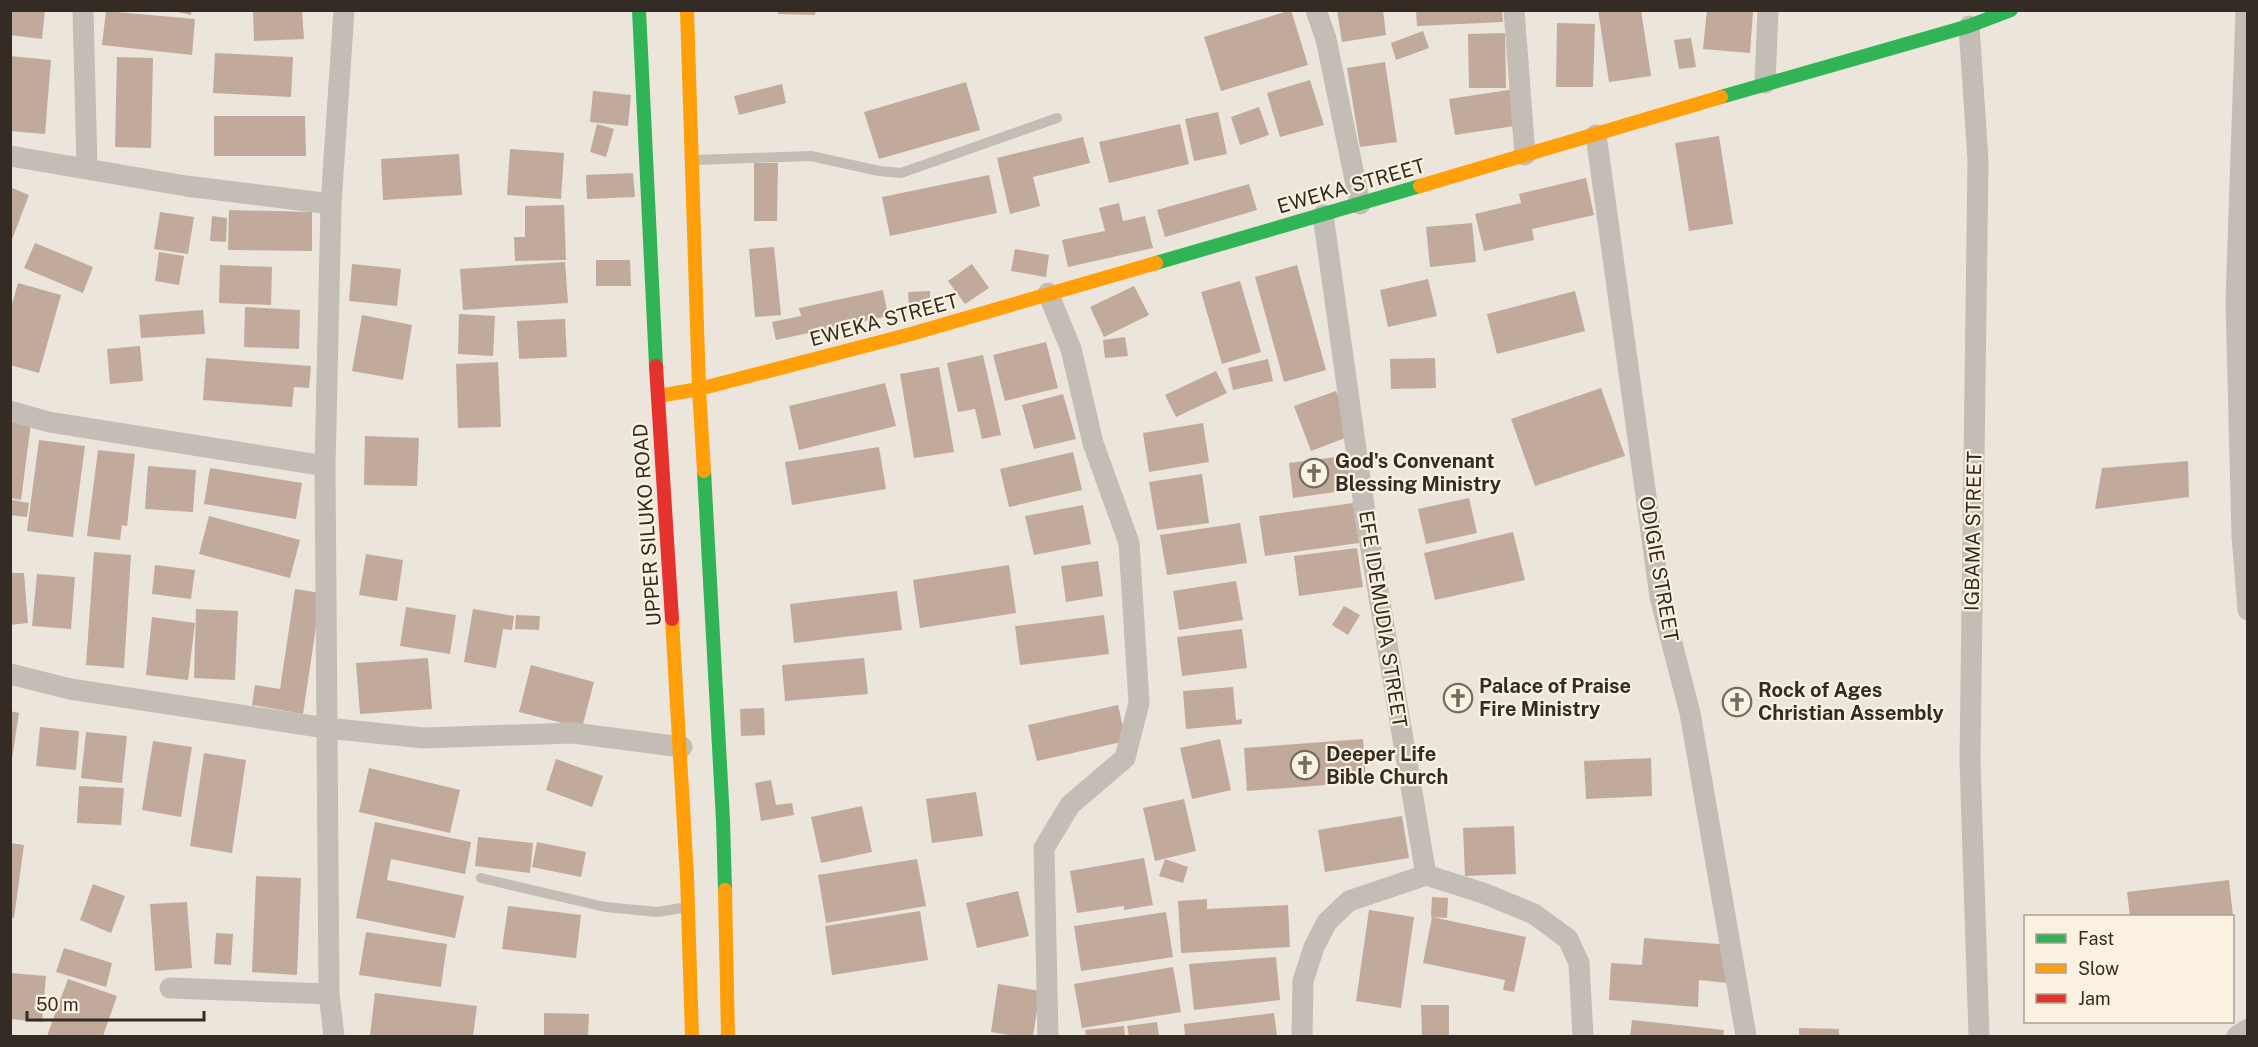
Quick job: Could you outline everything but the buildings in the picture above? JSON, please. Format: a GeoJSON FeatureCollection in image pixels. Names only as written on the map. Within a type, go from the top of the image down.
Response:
{"type":"FeatureCollection","features":[{"type":"Feature","properties":{"kind":"main road","name":"UPPER SILUKO ROAD"},"geometry":{"type":"LineString","coordinates":[[639,10],[658,396],[682,747],[690,906],[692,1036]]}},
{"type":"Feature","properties":{"kind":"main road"},"geometry":{"type":"LineString","coordinates":[[687,10],[699,389],[723,820],[728,1036]]}},
{"type":"Feature","properties":{"kind":"main road","name":"EWEKA STREET"},"geometry":{"type":"LineString","coordinates":[[699,389],[911,334],[1323,215],[1765,83],[1969,26],[2011,10]]}},
{"type":"Feature","properties":{"kind":"main road"},"geometry":{"type":"LineString","coordinates":[[658,396],[699,389]]}},
{"type":"Feature","properties":{"kind":"street"},"geometry":{"type":"LineString","coordinates":[[83,10],[87,169]]}},
{"type":"Feature","properties":{"kind":"street"},"geometry":{"type":"LineString","coordinates":[[334,1036],[329,994],[325,466],[331,204],[344,10]]}},
{"type":"Feature","properties":{"kind":"street"},"geometry":{"type":"LineString","coordinates":[[1316,10],[1326,39],[1360,204]]}},
{"type":"Feature","properties":{"kind":"street"},"geometry":{"type":"LineString","coordinates":[[1514,10],[1525,155]]}},
{"type":"Feature","properties":{"kind":"street"},"geometry":{"type":"LineString","coordinates":[[1765,83],[1768,10]]}},
{"type":"Feature","properties":{"kind":"street"},"geometry":{"type":"LineString","coordinates":[[2246,10],[2236,301],[2242,524],[2247,610]]}},
{"type":"Feature","properties":{"kind":"street","name":"IGBAMA STREET"},"geometry":{"type":"LineString","coordinates":[[1969,26],[1978,160],[1970,760],[1979,1036]]}},
{"type":"Feature","properties":{"kind":"street","name":"ODIGIE STREET"},"geometry":{"type":"LineString","coordinates":[[1596,135],[1660,597],[1690,713],[1746,1036]]}},
{"type":"Feature","properties":{"kind":"street"},"geometry":{"type":"LineString","coordinates":[[10,156],[186,186],[331,204]]}},
{"type":"Feature","properties":{"kind":"street","name":"EFE IDEMUDIA STREET"},"geometry":{"type":"LineString","coordinates":[[1323,215],[1366,520],[1425,875]]}},
{"type":"Feature","properties":{"kind":"street"},"geometry":{"type":"LineString","coordinates":[[1048,293],[1071,349],[1093,443],[1129,543],[1139,703],[1125,758],[1070,805],[1044,848],[1048,1036]]}},
{"type":"Feature","properties":{"kind":"street"},"geometry":{"type":"LineString","coordinates":[[10,411],[49,422],[325,466]]}},
{"type":"Feature","properties":{"kind":"street"},"geometry":{"type":"LineString","coordinates":[[10,674],[70,689],[327,728],[424,738],[573,733],[682,747]]}},
{"type":"Feature","properties":{"kind":"street"},"geometry":{"type":"LineString","coordinates":[[1302,1036],[1303,981],[1314,947],[1327,922],[1349,901],[1425,875],[1534,914],[1568,939],[1579,963],[1583,1036]]}},
{"type":"Feature","properties":{"kind":"street"},"geometry":{"type":"LineString","coordinates":[[171,987],[329,994]]}},
{"type":"Feature","properties":{"kind":"street"},"geometry":{"type":"LineString","coordinates":[[2237,1036],[2247,1029]]}},
{"type":"Feature","properties":{"kind":"lane"},"geometry":{"type":"LineString","coordinates":[[691,160],[811,156],[879,171],[901,173],[1057,118]]}},
{"type":"Feature","properties":{"kind":"lane"},"geometry":{"type":"LineString","coordinates":[[481,878],[605,907],[658,912],[690,906]]}},
{"type":"Feature","properties":{"kind":"traffic: fast"},"geometry":{"type":"LineString","coordinates":[[639,10],[656,366]]}},
{"type":"Feature","properties":{"kind":"traffic: fast"},"geometry":{"type":"LineString","coordinates":[[1721,97],[1969,26],[2011,10]]}},
{"type":"Feature","properties":{"kind":"traffic: fast"},"geometry":{"type":"LineString","coordinates":[[1156,263],[1420,186]]}},
{"type":"Feature","properties":{"kind":"traffic: fast"},"geometry":{"type":"LineString","coordinates":[[704,471],[725,890]]}},
{"type":"Feature","properties":{"kind":"traffic: slow"},"geometry":{"type":"LineString","coordinates":[[687,10],[699,389],[704,471]]}},
{"type":"Feature","properties":{"kind":"traffic: slow"},"geometry":{"type":"LineString","coordinates":[[1420,186],[1721,97]]}},
{"type":"Feature","properties":{"kind":"traffic: slow"},"geometry":{"type":"LineString","coordinates":[[658,396],[699,389],[911,334],[1156,263]]}},
{"type":"Feature","properties":{"kind":"traffic: slow"},"geometry":{"type":"LineString","coordinates":[[672,619],[687,876],[692,1036]]}},
{"type":"Feature","properties":{"kind":"traffic: slow"},"geometry":{"type":"LineString","coordinates":[[725,890],[728,1036]]}},
{"type":"Feature","properties":{"kind":"traffic: jam"},"geometry":{"type":"LineString","coordinates":[[656,366],[672,619]]}},
{"type":"Feature","properties":{"kind":"place","name":"God's Convenant Blessing Ministry"},"geometry":{"type":"Point","coordinates":[1314,473]}},
{"type":"Feature","properties":{"kind":"place","name":"Palace of Praise Fire Ministry"},"geometry":{"type":"Point","coordinates":[1458,698]}},
{"type":"Feature","properties":{"kind":"place","name":"Rock of Ages Christian Assembly"},"geometry":{"type":"Point","coordinates":[1737,702]}},
{"type":"Feature","properties":{"kind":"place","name":"Deeper Life Bible Church"},"geometry":{"type":"Point","coordinates":[1305,765]}}]}
